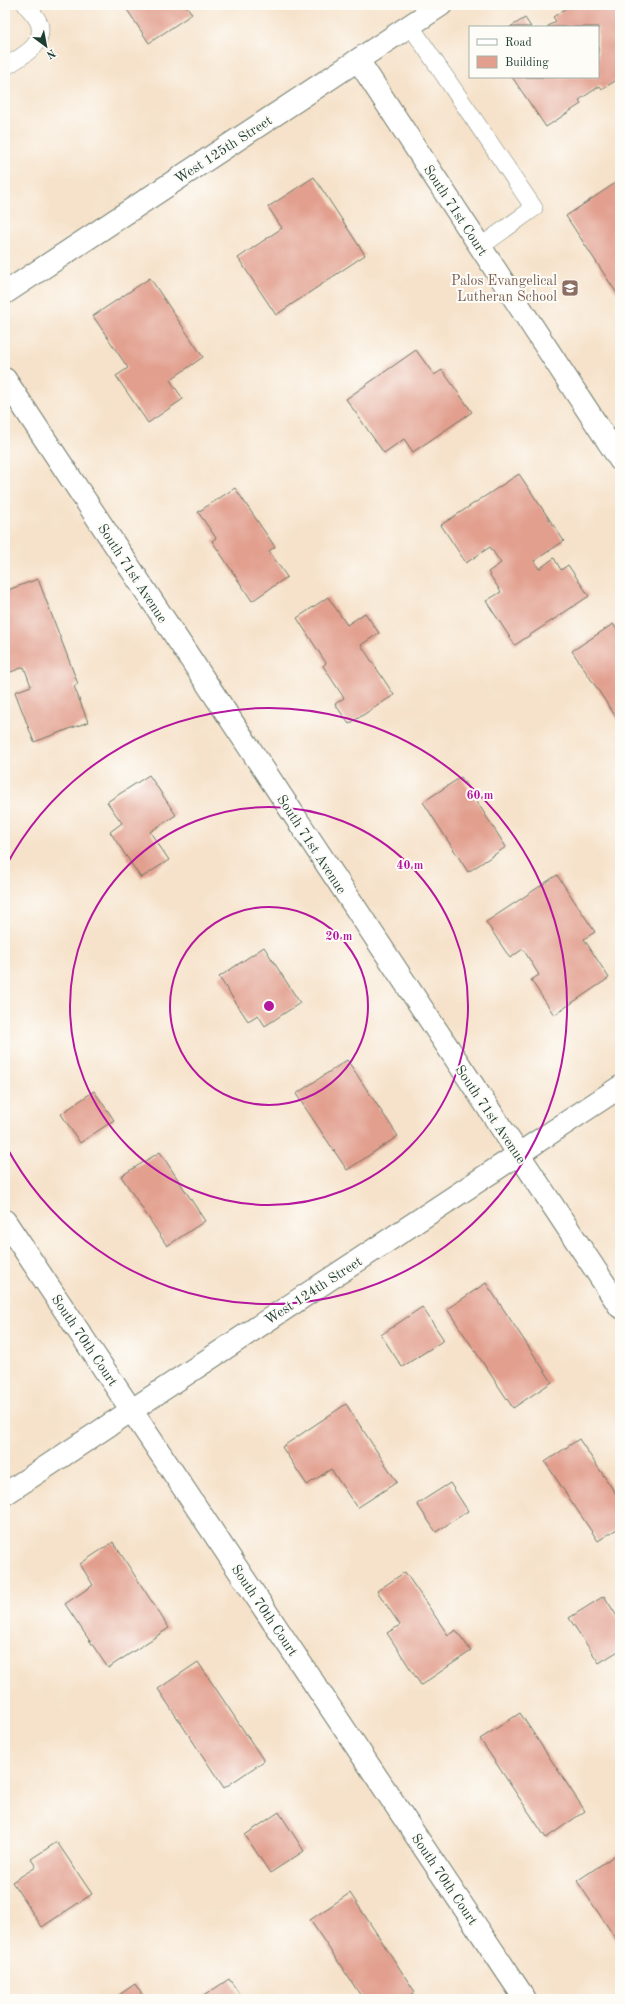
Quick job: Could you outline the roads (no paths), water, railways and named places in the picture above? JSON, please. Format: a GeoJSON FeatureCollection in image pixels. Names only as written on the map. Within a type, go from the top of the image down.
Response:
{"type":"FeatureCollection","features":[{"type":"Feature","properties":{"kind":"street","name":"West 125th Street"},"geometry":{"type":"LineString","coordinates":[[5,293],[441,5]]}},
{"type":"Feature","properties":{"kind":"street","name":"South 71st Court"},"geometry":{"type":"LineString","coordinates":[[358,60],[618,454]]}},
{"type":"Feature","properties":{"kind":"street","name":"South 71st Avenue"},"geometry":{"type":"LineString","coordinates":[[5,379],[620,1307]]}},
{"type":"Feature","properties":{"kind":"street","name":"West 124th Street"},"geometry":{"type":"LineString","coordinates":[[5,1494],[620,1087]]}},
{"type":"Feature","properties":{"kind":"street","name":"South 70th Court"},"geometry":{"type":"LineString","coordinates":[[5,1221],[525,1999]]}},
{"type":"Feature","properties":{"kind":"lane"},"geometry":{"type":"LineString","coordinates":[[5,67],[34,47],[40,35],[39,22],[26,5]]}},
{"type":"Feature","properties":{"kind":"lane"},"geometry":{"type":"LineString","coordinates":[[410,25],[534,208],[480,247]]}},
{"type":"Feature","properties":{"kind":"place","name":"Palos Evangelical Lutheran School"},"geometry":{"type":"Point","coordinates":[570,288]}}]}
